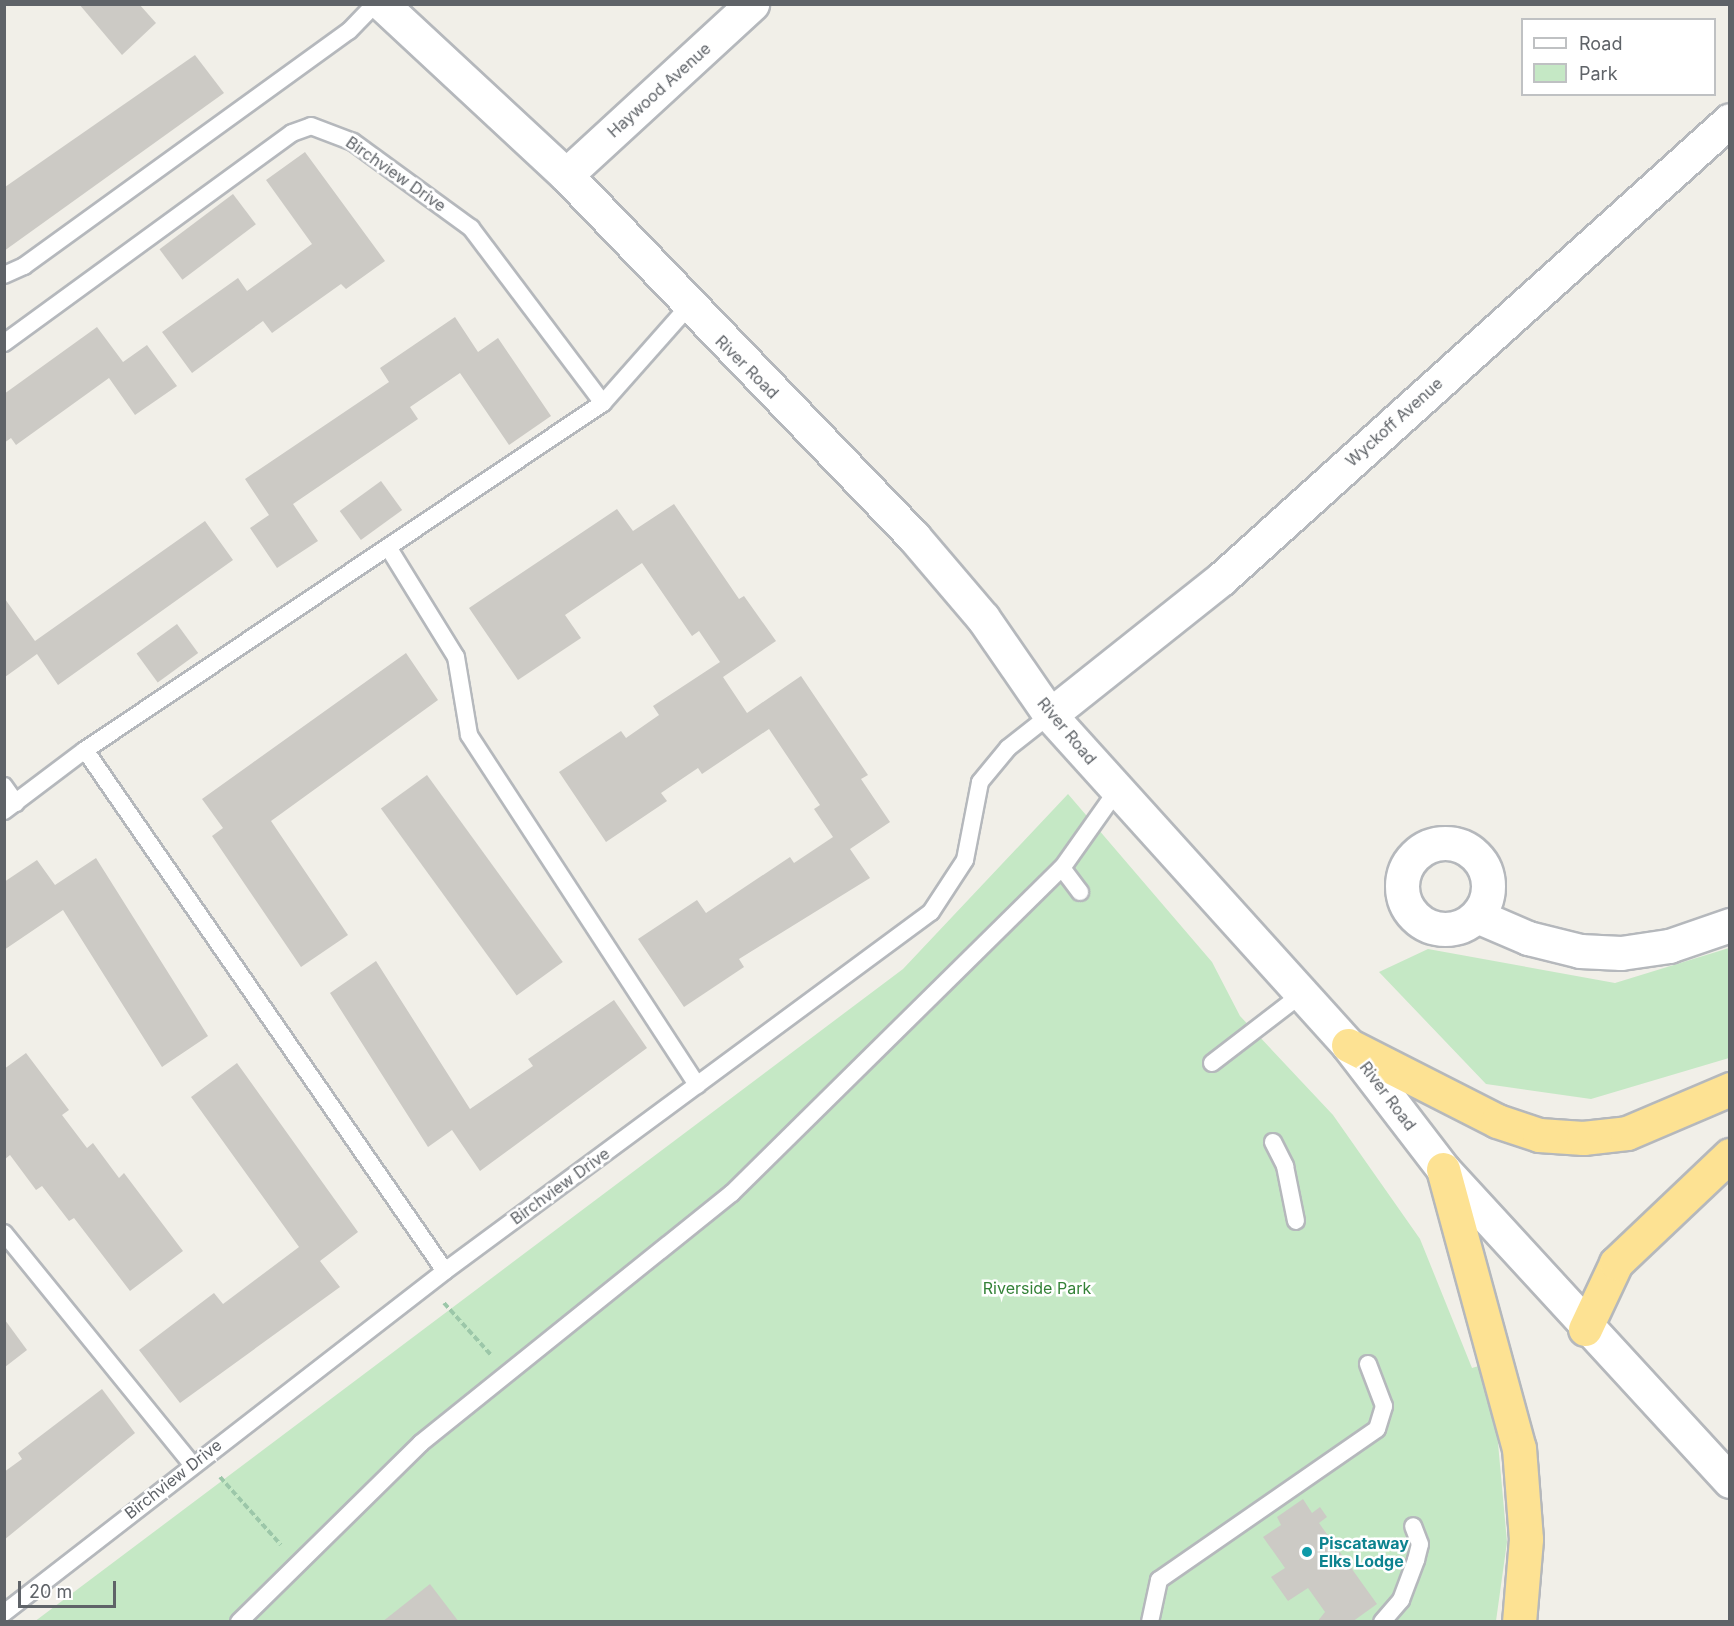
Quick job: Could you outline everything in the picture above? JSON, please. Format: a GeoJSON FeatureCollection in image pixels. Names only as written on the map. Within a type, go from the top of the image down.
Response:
{"type":"FeatureCollection","features":[{"type":"Feature","properties":{"kind":"highway"},"geometry":{"type":"LineString","coordinates":[[1348,1045],[1497,1121],[1539,1135],[1584,1138],[1627,1132],[1730,1089]]}},
{"type":"Feature","properties":{"kind":"highway"},"geometry":{"type":"LineString","coordinates":[[1585,1329],[1616,1263],[1730,1155]]}},
{"type":"Feature","properties":{"kind":"highway"},"geometry":{"type":"LineString","coordinates":[[1443,1169],[1519,1448],[1526,1539],[1519,1622]]}},
{"type":"Feature","properties":{"kind":"street","name":"River Road"},"geometry":{"type":"LineString","coordinates":[[382,4],[566,175],[688,307],[914,537],[984,618],[1050,715],[1348,1045],[1443,1169],[1585,1329],[1730,1481]]}},
{"type":"Feature","properties":{"kind":"street","name":"Haywood Avenue"},"geometry":{"type":"LineString","coordinates":[[566,175],[752,4]]}},
{"type":"Feature","properties":{"kind":"street","name":"Wyckoff Avenue"},"geometry":{"type":"LineString","coordinates":[[1050,715],[1221,579],[1730,120]]}},
{"type":"Feature","properties":{"kind":"street"},"geometry":{"type":"LineString","coordinates":[[1478,916],[1528,938],[1580,951],[1621,953],[1669,946],[1730,925]]}},
{"type":"Feature","properties":{"kind":"lane"},"geometry":{"type":"LineString","coordinates":[[4,275],[24,266],[349,31],[375,4]]}},
{"type":"Feature","properties":{"kind":"lane","name":"Birchview Drive"},"geometry":{"type":"LineString","coordinates":[[4,344],[292,133],[311,126],[353,142],[471,228],[603,403]]}},
{"type":"Feature","properties":{"kind":"lane"},"geometry":{"type":"LineString","coordinates":[[4,786],[10,807],[85,750],[603,403],[688,307]]}},
{"type":"Feature","properties":{"kind":"lane"},"geometry":{"type":"LineString","coordinates":[[388,547],[456,657],[469,735],[698,1084]]}},
{"type":"Feature","properties":{"kind":"lane","name":"Birchview Drive"},"geometry":{"type":"LineString","coordinates":[[4,1613],[196,1461],[429,1283],[931,912],[965,860],[980,782],[1008,748],[1050,715]]}},
{"type":"Feature","properties":{"kind":"lane"},"geometry":{"type":"LineString","coordinates":[[85,750],[445,1271]]}},
{"type":"Feature","properties":{"kind":"lane"},"geometry":{"type":"LineString","coordinates":[[238,1622],[421,1443],[732,1193],[1062,868],[1118,789]]}},
{"type":"Feature","properties":{"kind":"lane"},"geometry":{"type":"LineString","coordinates":[[1062,868],[1080,892]]}},
{"type":"Feature","properties":{"kind":"lane"},"geometry":{"type":"LineString","coordinates":[[1212,1063],[1302,994]]}},
{"type":"Feature","properties":{"kind":"lane"},"geometry":{"type":"LineString","coordinates":[[1273,1142],[1285,1166],[1296,1221]]}},
{"type":"Feature","properties":{"kind":"lane"},"geometry":{"type":"LineString","coordinates":[[4,1233],[196,1461]]}},
{"type":"Feature","properties":{"kind":"lane"},"geometry":{"type":"LineString","coordinates":[[1150,1622],[1159,1580],[1354,1446],[1385,1417],[1368,1364]]}},
{"type":"Feature","properties":{"kind":"lane"},"geometry":{"type":"LineString","coordinates":[[1382,1622],[1401,1600],[1416,1560],[1419,1544],[1413,1526]]}},
{"type":"Feature","properties":{"kind":"path"},"geometry":{"type":"LineString","coordinates":[[429,1283],[467,1334],[509,1372]]}},
{"type":"Feature","properties":{"kind":"path"},"geometry":{"type":"LineString","coordinates":[[196,1461],[298,1564]]}},
{"type":"Feature","properties":{"kind":"green space","name":"Riverside Park"},"geometry":{"type":"Polygon","coordinates":[[[1068,794],[1212,962],[1240,1016],[1333,1115],[1420,1239],[1472,1368],[1482,1365],[1496,1421],[1507,1542],[1496,1621],[34,1622],[903,969],[1068,794]]]}},
{"type":"Feature","properties":{"kind":"green space"},"geometry":{"type":"Polygon","coordinates":[[[1729,948],[1729,1058],[1591,1099],[1486,1084],[1379,972],[1428,949],[1615,983],[1729,948]]]}},
{"type":"Feature","properties":{"kind":"building"},"geometry":{"type":"Polygon","coordinates":[[[79,4],[139,4],[156,23],[122,55],[79,4]]]}},
{"type":"Feature","properties":{"kind":"building"},"geometry":{"type":"Polygon","coordinates":[[[195,55],[224,93],[4,251],[5,187],[195,55]]]}},
{"type":"Feature","properties":{"kind":"building"},"geometry":{"type":"Polygon","coordinates":[[[305,152],[385,261],[346,289],[341,284],[272,333],[263,321],[192,373],[162,332],[238,278],[247,291],[312,244],[266,180],[305,152]]]}},
{"type":"Feature","properties":{"kind":"building"},"geometry":{"type":"Polygon","coordinates":[[[233,194],[256,224],[182,280],[160,249],[233,194]]]}},
{"type":"Feature","properties":{"kind":"building"},"geometry":{"type":"Polygon","coordinates":[[[455,317],[478,352],[498,338],[551,416],[509,445],[460,373],[410,407],[418,419],[293,504],[318,541],[277,568],[250,528],[269,515],[245,479],[389,382],[380,368],[455,317]]]}},
{"type":"Feature","properties":{"kind":"building"},"geometry":{"type":"Polygon","coordinates":[[[97,327],[123,362],[147,345],[177,386],[135,415],[109,378],[16,445],[11,438],[4,443],[4,394],[97,327]]]}},
{"type":"Feature","properties":{"kind":"building"},"geometry":{"type":"Polygon","coordinates":[[[381,481],[402,510],[361,540],[340,511],[381,481]]]}},
{"type":"Feature","properties":{"kind":"building"},"geometry":{"type":"Polygon","coordinates":[[[674,504],[739,599],[744,596],[776,641],[723,677],[747,713],[801,676],[868,775],[861,779],[890,822],[850,849],[870,878],[739,959],[744,967],[684,1007],[638,939],[697,900],[706,913],[790,857],[794,863],[833,837],[814,809],[820,805],[769,729],[702,774],[698,768],[661,793],[667,801],[606,842],[559,772],[621,731],[626,738],[659,715],[653,706],[720,662],[699,631],[692,636],[642,563],[565,615],[581,638],[518,680],[469,608],[617,509],[633,531],[674,504]]]}},
{"type":"Feature","properties":{"kind":"building"},"geometry":{"type":"Polygon","coordinates":[[[205,521],[233,560],[58,685],[37,654],[5,677],[5,599],[35,641],[205,521]]]}},
{"type":"Feature","properties":{"kind":"building"},"geometry":{"type":"Polygon","coordinates":[[[177,624],[198,653],[158,683],[137,653],[177,624]]]}},
{"type":"Feature","properties":{"kind":"building"},"geometry":{"type":"Polygon","coordinates":[[[406,653],[438,700],[271,821],[348,935],[301,967],[212,836],[223,828],[202,799],[406,653]]]}},
{"type":"Feature","properties":{"kind":"building"},"geometry":{"type":"Polygon","coordinates":[[[427,775],[563,962],[517,995],[381,809],[427,775]]]}},
{"type":"Feature","properties":{"kind":"building"},"geometry":{"type":"Polygon","coordinates":[[[96,858],[208,1036],[162,1067],[63,910],[4,950],[4,882],[37,860],[55,885],[96,858]]]}},
{"type":"Feature","properties":{"kind":"building"},"geometry":{"type":"Polygon","coordinates":[[[376,961],[470,1109],[533,1066],[528,1059],[614,1000],[647,1048],[480,1171],[452,1130],[428,1147],[330,993],[376,961]]]}},
{"type":"Feature","properties":{"kind":"building"},"geometry":{"type":"Polygon","coordinates":[[[26,1053],[69,1110],[62,1115],[87,1148],[93,1143],[119,1178],[124,1173],[183,1251],[130,1291],[74,1218],[69,1221],[42,1186],[36,1190],[10,1155],[4,1160],[4,1069],[26,1053]]]}},
{"type":"Feature","properties":{"kind":"building"},"geometry":{"type":"Polygon","coordinates":[[[237,1063],[358,1232],[320,1261],[340,1287],[180,1403],[139,1350],[214,1293],[223,1304],[299,1247],[191,1097],[237,1063]]]}},
{"type":"Feature","properties":{"kind":"building"},"geometry":{"type":"Polygon","coordinates":[[[5,1320],[27,1350],[5,1367],[5,1320]]]}},
{"type":"Feature","properties":{"kind":"building"},"geometry":{"type":"Polygon","coordinates":[[[102,1389],[135,1433],[4,1540],[4,1472],[22,1459],[18,1453],[102,1389]]]}},
{"type":"Feature","properties":{"kind":"building","name":"Piscataway Elks Lodge"},"geometry":{"type":"Polygon","coordinates":[[[1303,1499],[1312,1513],[1320,1507],[1327,1517],[1319,1523],[1377,1604],[1352,1622],[1317,1622],[1325,1612],[1308,1588],[1288,1601],[1271,1577],[1285,1568],[1263,1537],[1281,1525],[1277,1517],[1303,1499]]]}},
{"type":"Feature","properties":{"kind":"building"},"geometry":{"type":"Polygon","coordinates":[[[430,1584],[459,1622],[382,1622],[430,1584]]]}},
{"type":"Feature","properties":{"kind":"place","name":"Piscataway Elks Lodge"},"geometry":{"type":"Point","coordinates":[1307,1552]}}]}
